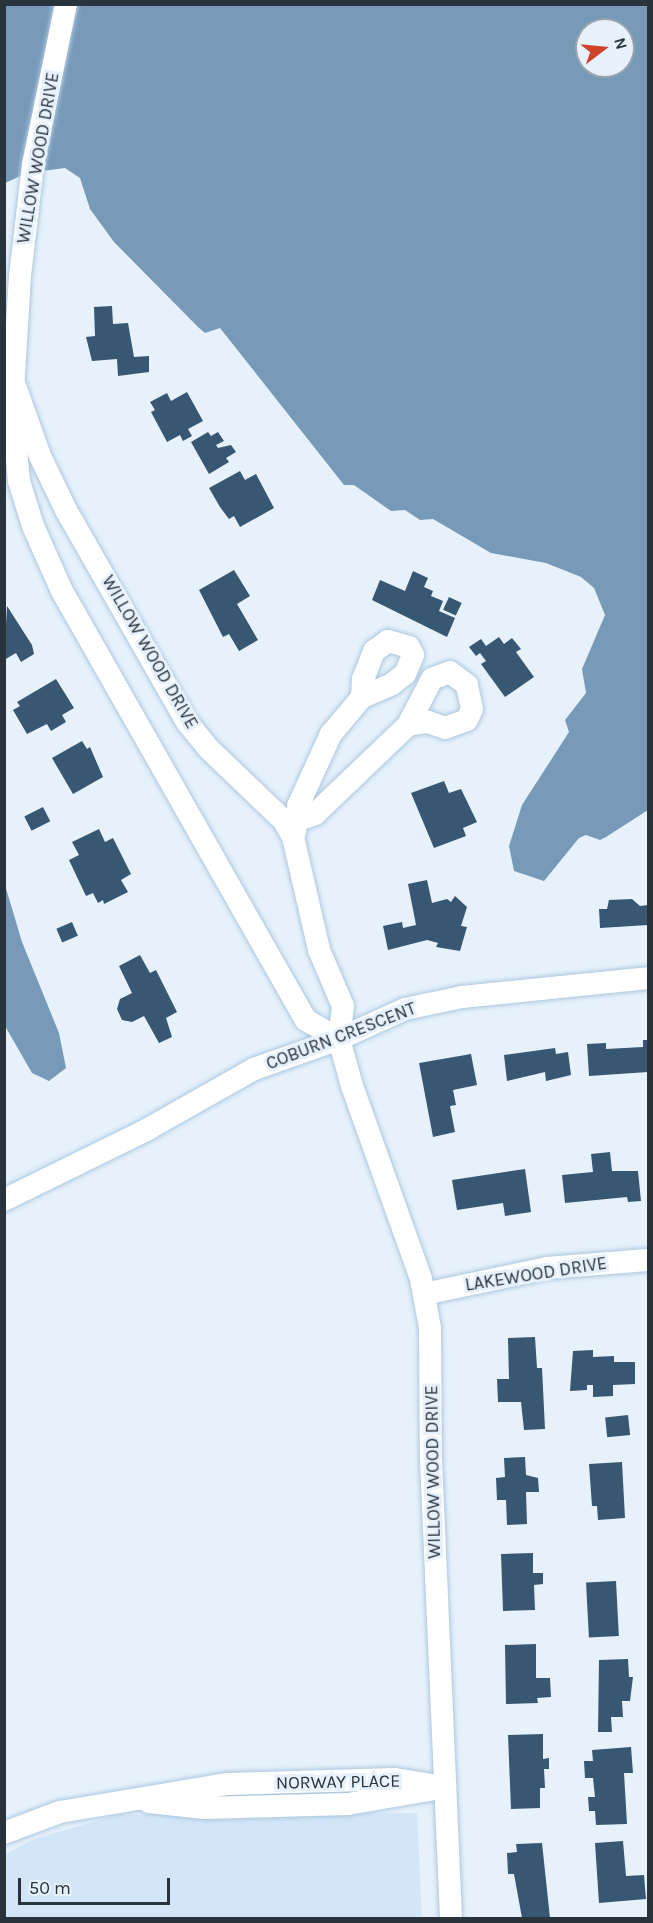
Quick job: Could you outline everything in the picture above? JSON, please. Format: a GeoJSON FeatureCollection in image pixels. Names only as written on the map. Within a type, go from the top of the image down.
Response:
{"type":"FeatureCollection","features":[{"type":"Feature","properties":{"kind":"street","name":"WILLOW WOOD DRIVE"},"geometry":{"type":"LineString","coordinates":[[66,4],[33,165],[26,226],[11,313],[14,384],[12,475],[62,591],[306,1020],[339,1039]]}},
{"type":"Feature","properties":{"kind":"street","name":"WILLOW WOOD DRIVE"},"geometry":{"type":"LineString","coordinates":[[14,384],[40,456],[66,510],[187,722],[209,749],[284,821],[296,828],[319,950],[343,1006],[339,1039],[424,1294],[430,1328],[431,1460],[451,1918]]}},
{"type":"Feature","properties":{"kind":"street"},"geometry":{"type":"LineString","coordinates":[[296,828],[298,806],[331,734],[362,696]]}},
{"type":"Feature","properties":{"kind":"street"},"geometry":{"type":"LineString","coordinates":[[296,828],[315,814],[408,725]]}},
{"type":"Feature","properties":{"kind":"street","name":"COBURN CRESCENT"},"geometry":{"type":"LineString","coordinates":[[4,1200],[122,1142],[254,1069],[339,1039],[405,1009],[462,997],[648,978]]}},
{"type":"Feature","properties":{"kind":"street","name":"LAKEWOOD DRIVE"},"geometry":{"type":"LineString","coordinates":[[424,1294],[547,1268],[648,1260]]}},
{"type":"Feature","properties":{"kind":"street","name":"NORWAY PLACE"},"geometry":{"type":"LineString","coordinates":[[4,1833],[60,1812],[127,1800],[205,1808],[348,1804],[445,1787]]}},
{"type":"Feature","properties":{"kind":"shaded area"},"geometry":{"type":"Polygon","coordinates":[[[417,1813],[422,1918],[5,1918],[5,1854],[34,1839],[117,1815],[417,1813]]]}},
{"type":"Feature","properties":{"kind":"water"},"geometry":{"type":"Polygon","coordinates":[[[5,5],[648,5],[648,810],[600,840],[586,835],[579,838],[544,881],[514,871],[509,846],[522,805],[569,732],[565,720],[586,693],[582,669],[605,615],[594,588],[581,577],[546,563],[491,553],[433,519],[420,520],[405,510],[391,511],[354,485],[344,485],[220,328],[205,333],[114,242],[90,209],[80,178],[65,168],[27,173],[5,183],[5,5]]]}},
{"type":"Feature","properties":{"kind":"water"},"geometry":{"type":"Polygon","coordinates":[[[5,885],[22,942],[59,1033],[66,1068],[49,1081],[32,1073],[5,1026],[5,885]]]}},
{"type":"Feature","properties":{"kind":"building"},"geometry":{"type":"Polygon","coordinates":[[[112,306],[113,324],[128,323],[134,357],[149,356],[149,372],[118,376],[117,359],[92,361],[86,337],[95,336],[94,307],[112,306]]]}},
{"type":"Feature","properties":{"kind":"building"},"geometry":{"type":"Polygon","coordinates":[[[187,392],[203,421],[188,429],[192,436],[183,441],[180,435],[167,442],[151,412],[155,410],[150,402],[167,393],[171,401],[187,392]]]}},
{"type":"Feature","properties":{"kind":"building"},"geometry":{"type":"Polygon","coordinates":[[[208,432],[211,436],[218,432],[224,441],[216,445],[218,448],[231,445],[236,452],[226,458],[229,462],[209,474],[191,442],[208,432]]]}},
{"type":"Feature","properties":{"kind":"building"},"geometry":{"type":"Polygon","coordinates":[[[240,471],[245,480],[256,474],[274,508],[240,527],[234,516],[229,519],[209,488],[240,471]]]}},
{"type":"Feature","properties":{"kind":"building"},"geometry":{"type":"Polygon","coordinates":[[[234,570],[250,596],[237,604],[258,640],[239,651],[229,634],[223,637],[199,590],[234,570]]]}},
{"type":"Feature","properties":{"kind":"building"},"geometry":{"type":"Polygon","coordinates":[[[413,571],[428,578],[424,587],[433,591],[431,596],[443,601],[439,611],[455,618],[447,637],[372,600],[380,580],[405,591],[413,571]]]}},
{"type":"Feature","properties":{"kind":"building"},"geometry":{"type":"Polygon","coordinates":[[[449,597],[462,603],[456,616],[443,610],[449,597]]]}},
{"type":"Feature","properties":{"kind":"building"},"geometry":{"type":"Polygon","coordinates":[[[7,606],[32,645],[34,654],[21,662],[16,653],[4,660],[7,606]]]}},
{"type":"Feature","properties":{"kind":"building"},"geometry":{"type":"Polygon","coordinates":[[[499,637],[504,644],[512,638],[521,649],[516,652],[534,677],[505,697],[481,664],[486,661],[480,653],[476,656],[469,647],[481,639],[486,646],[499,637]]]}},
{"type":"Feature","properties":{"kind":"building"},"geometry":{"type":"Polygon","coordinates":[[[56,679],[74,708],[62,715],[66,722],[51,731],[47,724],[27,734],[13,710],[20,706],[17,702],[56,679]]]}},
{"type":"Feature","properties":{"kind":"building"},"geometry":{"type":"Polygon","coordinates":[[[82,741],[87,749],[90,747],[103,777],[73,794],[52,758],[82,741]]]}},
{"type":"Feature","properties":{"kind":"building"},"geometry":{"type":"Polygon","coordinates":[[[444,781],[449,793],[461,789],[477,822],[463,828],[466,836],[434,848],[411,793],[444,781]]]}},
{"type":"Feature","properties":{"kind":"building"},"geometry":{"type":"Polygon","coordinates":[[[43,807],[50,821],[32,831],[24,817],[43,807]]]}},
{"type":"Feature","properties":{"kind":"building"},"geometry":{"type":"Polygon","coordinates":[[[99,829],[105,842],[113,838],[131,874],[121,880],[128,892],[104,904],[103,900],[98,903],[93,893],[86,896],[69,860],[79,855],[72,842],[99,829]]]}},
{"type":"Feature","properties":{"kind":"building"},"geometry":{"type":"Polygon","coordinates":[[[427,880],[432,903],[447,899],[451,902],[455,896],[467,907],[461,926],[467,927],[460,951],[436,947],[438,943],[427,940],[388,950],[383,926],[402,922],[403,928],[416,925],[408,884],[427,880]]]}},
{"type":"Feature","properties":{"kind":"building"},"geometry":{"type":"Polygon","coordinates":[[[632,899],[640,906],[648,905],[648,925],[600,928],[599,909],[607,909],[609,900],[632,899]]]}},
{"type":"Feature","properties":{"kind":"building"},"geometry":{"type":"Polygon","coordinates":[[[72,922],[78,936],[62,942],[56,929],[72,922]]]}},
{"type":"Feature","properties":{"kind":"building"},"geometry":{"type":"Polygon","coordinates":[[[140,955],[150,973],[156,970],[177,1012],[166,1018],[172,1037],[159,1043],[144,1016],[132,1022],[122,1020],[117,1009],[120,999],[132,993],[119,966],[140,955]]]}},
{"type":"Feature","properties":{"kind":"building"},"geometry":{"type":"Polygon","coordinates":[[[643,1040],[648,1040],[648,1072],[589,1076],[587,1044],[606,1043],[606,1049],[643,1047],[643,1040]]]}},
{"type":"Feature","properties":{"kind":"building"},"geometry":{"type":"Polygon","coordinates":[[[555,1048],[556,1054],[568,1052],[571,1075],[546,1081],[545,1072],[507,1081],[504,1055],[555,1048]]]}},
{"type":"Feature","properties":{"kind":"building"},"geometry":{"type":"Polygon","coordinates":[[[471,1054],[477,1085],[453,1090],[456,1105],[450,1106],[455,1132],[433,1137],[419,1063],[471,1054]]]}},
{"type":"Feature","properties":{"kind":"building"},"geometry":{"type":"Polygon","coordinates":[[[610,1152],[612,1171],[638,1171],[641,1201],[628,1202],[627,1197],[565,1203],[562,1175],[593,1172],[591,1154],[610,1152]]]}},
{"type":"Feature","properties":{"kind":"building"},"geometry":{"type":"Polygon","coordinates":[[[525,1169],[531,1212],[505,1216],[503,1203],[457,1210],[452,1180],[525,1169]]]}},
{"type":"Feature","properties":{"kind":"building"},"geometry":{"type":"Polygon","coordinates":[[[535,1337],[537,1368],[542,1368],[545,1429],[524,1430],[521,1402],[498,1402],[497,1379],[509,1379],[508,1338],[535,1337]]]}},
{"type":"Feature","properties":{"kind":"building"},"geometry":{"type":"Polygon","coordinates":[[[593,1350],[593,1357],[614,1356],[614,1362],[635,1362],[635,1384],[613,1385],[613,1396],[593,1397],[593,1385],[587,1385],[587,1390],[570,1391],[573,1351],[593,1350]]]}},
{"type":"Feature","properties":{"kind":"building"},"geometry":{"type":"Polygon","coordinates":[[[628,1415],[630,1435],[607,1437],[605,1417],[628,1415]]]}},
{"type":"Feature","properties":{"kind":"building"},"geometry":{"type":"Polygon","coordinates":[[[525,1457],[526,1475],[538,1478],[539,1492],[526,1492],[527,1524],[507,1525],[506,1500],[497,1500],[496,1478],[505,1477],[504,1458],[525,1457]]]}},
{"type":"Feature","properties":{"kind":"building"},"geometry":{"type":"Polygon","coordinates":[[[622,1462],[625,1518],[598,1520],[597,1506],[592,1506],[589,1464],[622,1462]]]}},
{"type":"Feature","properties":{"kind":"building"},"geometry":{"type":"Polygon","coordinates":[[[533,1553],[533,1573],[543,1573],[543,1584],[534,1585],[535,1610],[503,1611],[501,1554],[533,1553]]]}},
{"type":"Feature","properties":{"kind":"building"},"geometry":{"type":"Polygon","coordinates":[[[616,1581],[619,1636],[589,1637],[586,1583],[616,1581]]]}},
{"type":"Feature","properties":{"kind":"building"},"geometry":{"type":"Polygon","coordinates":[[[536,1644],[536,1678],[550,1678],[551,1697],[537,1698],[538,1703],[506,1704],[505,1645],[536,1644]]]}},
{"type":"Feature","properties":{"kind":"building"},"geometry":{"type":"Polygon","coordinates":[[[628,1659],[629,1677],[633,1677],[630,1701],[622,1701],[623,1717],[611,1717],[612,1732],[598,1732],[599,1660],[628,1659]]]}},
{"type":"Feature","properties":{"kind":"building"},"geometry":{"type":"Polygon","coordinates":[[[543,1734],[543,1759],[549,1758],[549,1769],[544,1769],[545,1788],[540,1788],[540,1808],[511,1809],[508,1735],[543,1734]]]}},
{"type":"Feature","properties":{"kind":"building"},"geometry":{"type":"Polygon","coordinates":[[[631,1747],[633,1773],[624,1773],[627,1824],[596,1825],[595,1811],[589,1811],[588,1797],[595,1797],[593,1778],[585,1778],[584,1761],[593,1761],[592,1750],[631,1747]]]}},
{"type":"Feature","properties":{"kind":"building"},"geometry":{"type":"Polygon","coordinates":[[[623,1841],[626,1876],[644,1875],[646,1899],[599,1903],[595,1843],[623,1841]]]}},
{"type":"Feature","properties":{"kind":"building"},"geometry":{"type":"Polygon","coordinates":[[[542,1843],[550,1918],[522,1918],[514,1874],[508,1874],[507,1853],[517,1852],[516,1844],[542,1843]]]}}]}
